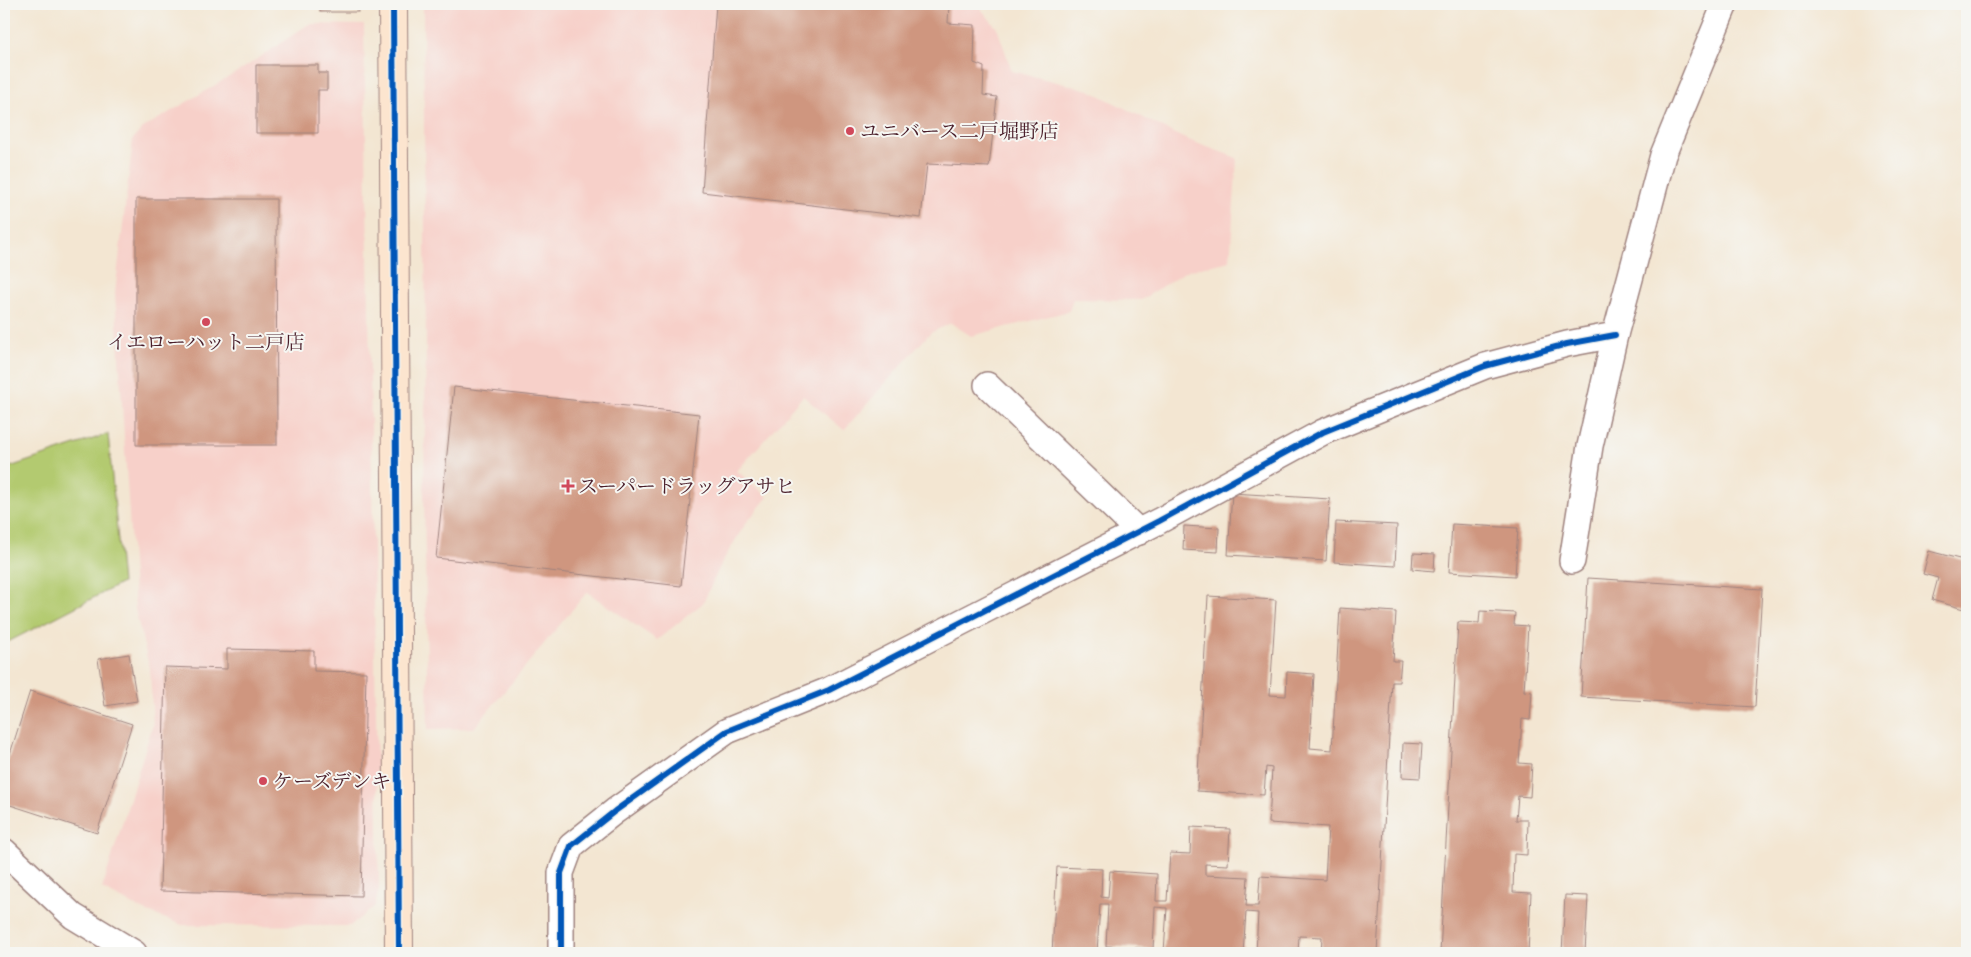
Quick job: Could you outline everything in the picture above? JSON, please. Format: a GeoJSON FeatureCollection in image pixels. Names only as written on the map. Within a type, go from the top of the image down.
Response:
{"type":"FeatureCollection","features":[{"type":"Feature","properties":{"kind":"street"},"geometry":{"type":"LineString","coordinates":[[392,4],[394,518],[399,953]]}},
{"type":"Feature","properties":{"kind":"street"},"geometry":{"type":"LineString","coordinates":[[1572,561],[1590,446],[1615,335],[1663,154],[1725,4]]}},
{"type":"Feature","properties":{"kind":"street"},"geometry":{"type":"LineString","coordinates":[[561,953],[561,873],[571,846],[615,810],[727,731],[829,690],[1139,532],[1323,432],[1485,366],[1567,344],[1615,335]]}},
{"type":"Feature","properties":{"kind":"street"},"geometry":{"type":"LineString","coordinates":[[988,385],[1139,532]]}},
{"type":"Feature","properties":{"kind":"street"},"geometry":{"type":"LineString","coordinates":[[4,851],[73,916],[134,953]]}},
{"type":"Feature","properties":{"kind":"shaded area"},"geometry":{"type":"Polygon","coordinates":[[[423,4],[977,4],[997,28],[1012,71],[1089,90],[1183,138],[1237,158],[1230,261],[1186,271],[1141,300],[1073,299],[1069,311],[971,336],[951,323],[930,333],[844,430],[803,396],[737,471],[768,497],[746,523],[722,562],[703,603],[657,640],[587,592],[474,728],[428,729],[424,495],[426,345],[423,4]]]}},
{"type":"Feature","properties":{"kind":"shaded area"},"geometry":{"type":"Polygon","coordinates":[[[309,24],[364,25],[379,889],[375,906],[350,926],[182,925],[145,911],[102,889],[153,724],[150,670],[135,609],[115,293],[133,139],[143,128],[244,68],[309,24]]]}},
{"type":"Feature","properties":{"kind":"green space"},"geometry":{"type":"Polygon","coordinates":[[[108,434],[122,583],[4,644],[4,469],[108,434]]]}},
{"type":"Feature","properties":{"kind":"building"},"geometry":{"type":"Polygon","coordinates":[[[320,4],[358,4],[358,12],[320,12],[320,4]]]}},
{"type":"Feature","properties":{"kind":"building","name":"ユニバース二戸堀野店"},"geometry":{"type":"Polygon","coordinates":[[[716,4],[949,4],[948,23],[975,25],[974,63],[984,67],[983,95],[997,97],[989,167],[927,164],[921,218],[702,192],[716,4]]]}},
{"type":"Feature","properties":{"kind":"building"},"geometry":{"type":"Polygon","coordinates":[[[256,65],[318,65],[318,73],[327,73],[327,90],[318,90],[318,133],[256,133],[256,65]]]}},
{"type":"Feature","properties":{"kind":"building","name":"イエローハット二戸店"},"geometry":{"type":"Polygon","coordinates":[[[136,199],[276,199],[277,445],[136,445],[136,199]]]}},
{"type":"Feature","properties":{"kind":"building","name":"スーパードラッグアサヒ"},"geometry":{"type":"Polygon","coordinates":[[[454,387],[699,414],[681,586],[436,558],[454,387]]]}},
{"type":"Feature","properties":{"kind":"building"},"geometry":{"type":"Polygon","coordinates":[[[1232,493],[1330,499],[1326,561],[1228,555],[1232,493]]]}},
{"type":"Feature","properties":{"kind":"building"},"geometry":{"type":"Polygon","coordinates":[[[1336,522],[1397,525],[1395,566],[1334,562],[1336,522]]]}},
{"type":"Feature","properties":{"kind":"building"},"geometry":{"type":"Polygon","coordinates":[[[1452,524],[1518,528],[1515,576],[1449,572],[1452,524]]]}},
{"type":"Feature","properties":{"kind":"building"},"geometry":{"type":"Polygon","coordinates":[[[1184,526],[1219,528],[1218,552],[1183,550],[1184,526]]]}},
{"type":"Feature","properties":{"kind":"building"},"geometry":{"type":"Polygon","coordinates":[[[1929,551],[1967,561],[1967,610],[1932,600],[1938,578],[1923,574],[1929,551]]]}},
{"type":"Feature","properties":{"kind":"building"},"geometry":{"type":"Polygon","coordinates":[[[1413,553],[1435,554],[1434,571],[1412,569],[1413,553]]]}},
{"type":"Feature","properties":{"kind":"building"},"geometry":{"type":"Polygon","coordinates":[[[1588,578],[1762,589],[1755,707],[1581,697],[1588,578]]]}},
{"type":"Feature","properties":{"kind":"building"},"geometry":{"type":"Polygon","coordinates":[[[1208,596],[1276,600],[1270,695],[1286,696],[1287,672],[1314,674],[1310,748],[1332,750],[1340,608],[1396,612],[1393,661],[1401,661],[1399,682],[1392,682],[1377,953],[1321,953],[1322,937],[1299,936],[1298,953],[1256,953],[1258,913],[1246,912],[1243,953],[1164,952],[1167,908],[1155,907],[1153,949],[1106,946],[1108,904],[1100,904],[1097,953],[1052,953],[1057,867],[1102,869],[1101,897],[1108,898],[1110,871],[1157,874],[1156,901],[1167,901],[1170,853],[1190,854],[1191,827],[1230,829],[1228,865],[1205,864],[1205,875],[1248,877],[1246,906],[1258,906],[1260,876],[1325,880],[1328,827],[1269,823],[1272,768],[1266,767],[1264,795],[1197,791],[1208,596]]]}},
{"type":"Feature","properties":{"kind":"building"},"geometry":{"type":"Polygon","coordinates":[[[1480,611],[1515,613],[1514,625],[1528,626],[1524,691],[1532,692],[1530,720],[1522,719],[1519,763],[1532,764],[1530,797],[1518,796],[1516,820],[1528,820],[1527,855],[1514,854],[1513,892],[1531,893],[1528,953],[1440,953],[1458,622],[1479,623],[1480,611]]]}},
{"type":"Feature","properties":{"kind":"building","name":"ケーズデンキ"},"geometry":{"type":"Polygon","coordinates":[[[227,649],[314,651],[314,671],[366,672],[361,896],[160,891],[165,667],[227,669],[227,649]]]}},
{"type":"Feature","properties":{"kind":"building"},"geometry":{"type":"Polygon","coordinates":[[[129,654],[137,701],[105,706],[98,659],[129,654]]]}},
{"type":"Feature","properties":{"kind":"building"},"geometry":{"type":"Polygon","coordinates":[[[30,691],[132,724],[97,833],[4,803],[4,773],[30,691]]]}},
{"type":"Feature","properties":{"kind":"building"},"geometry":{"type":"Polygon","coordinates":[[[1403,743],[1422,744],[1420,778],[1402,777],[1403,743]]]}},
{"type":"Feature","properties":{"kind":"building"},"geometry":{"type":"Polygon","coordinates":[[[1565,895],[1588,896],[1585,953],[1562,953],[1565,895]]]}},
{"type":"Feature","properties":{"kind":"cycle path"},"geometry":{"type":"LineString","coordinates":[[393,4],[399,953]]}},
{"type":"Feature","properties":{"kind":"cycle path"},"geometry":{"type":"LineString","coordinates":[[561,953],[561,873],[571,846],[615,811],[727,731],[829,690],[1159,521],[1323,432],[1485,366],[1567,344],[1615,335]]}},
{"type":"Feature","properties":{"kind":"place","name":"ユニバース二戸堀野店"},"geometry":{"type":"Point","coordinates":[850,131]}},
{"type":"Feature","properties":{"kind":"place","name":"イエローハット二戸店"},"geometry":{"type":"Point","coordinates":[206,322]}},
{"type":"Feature","properties":{"kind":"place","name":"スーパードラッグアサヒ"},"geometry":{"type":"Point","coordinates":[568,486]}},
{"type":"Feature","properties":{"kind":"place","name":"ケーズデンキ"},"geometry":{"type":"Point","coordinates":[263,781]}}]}
